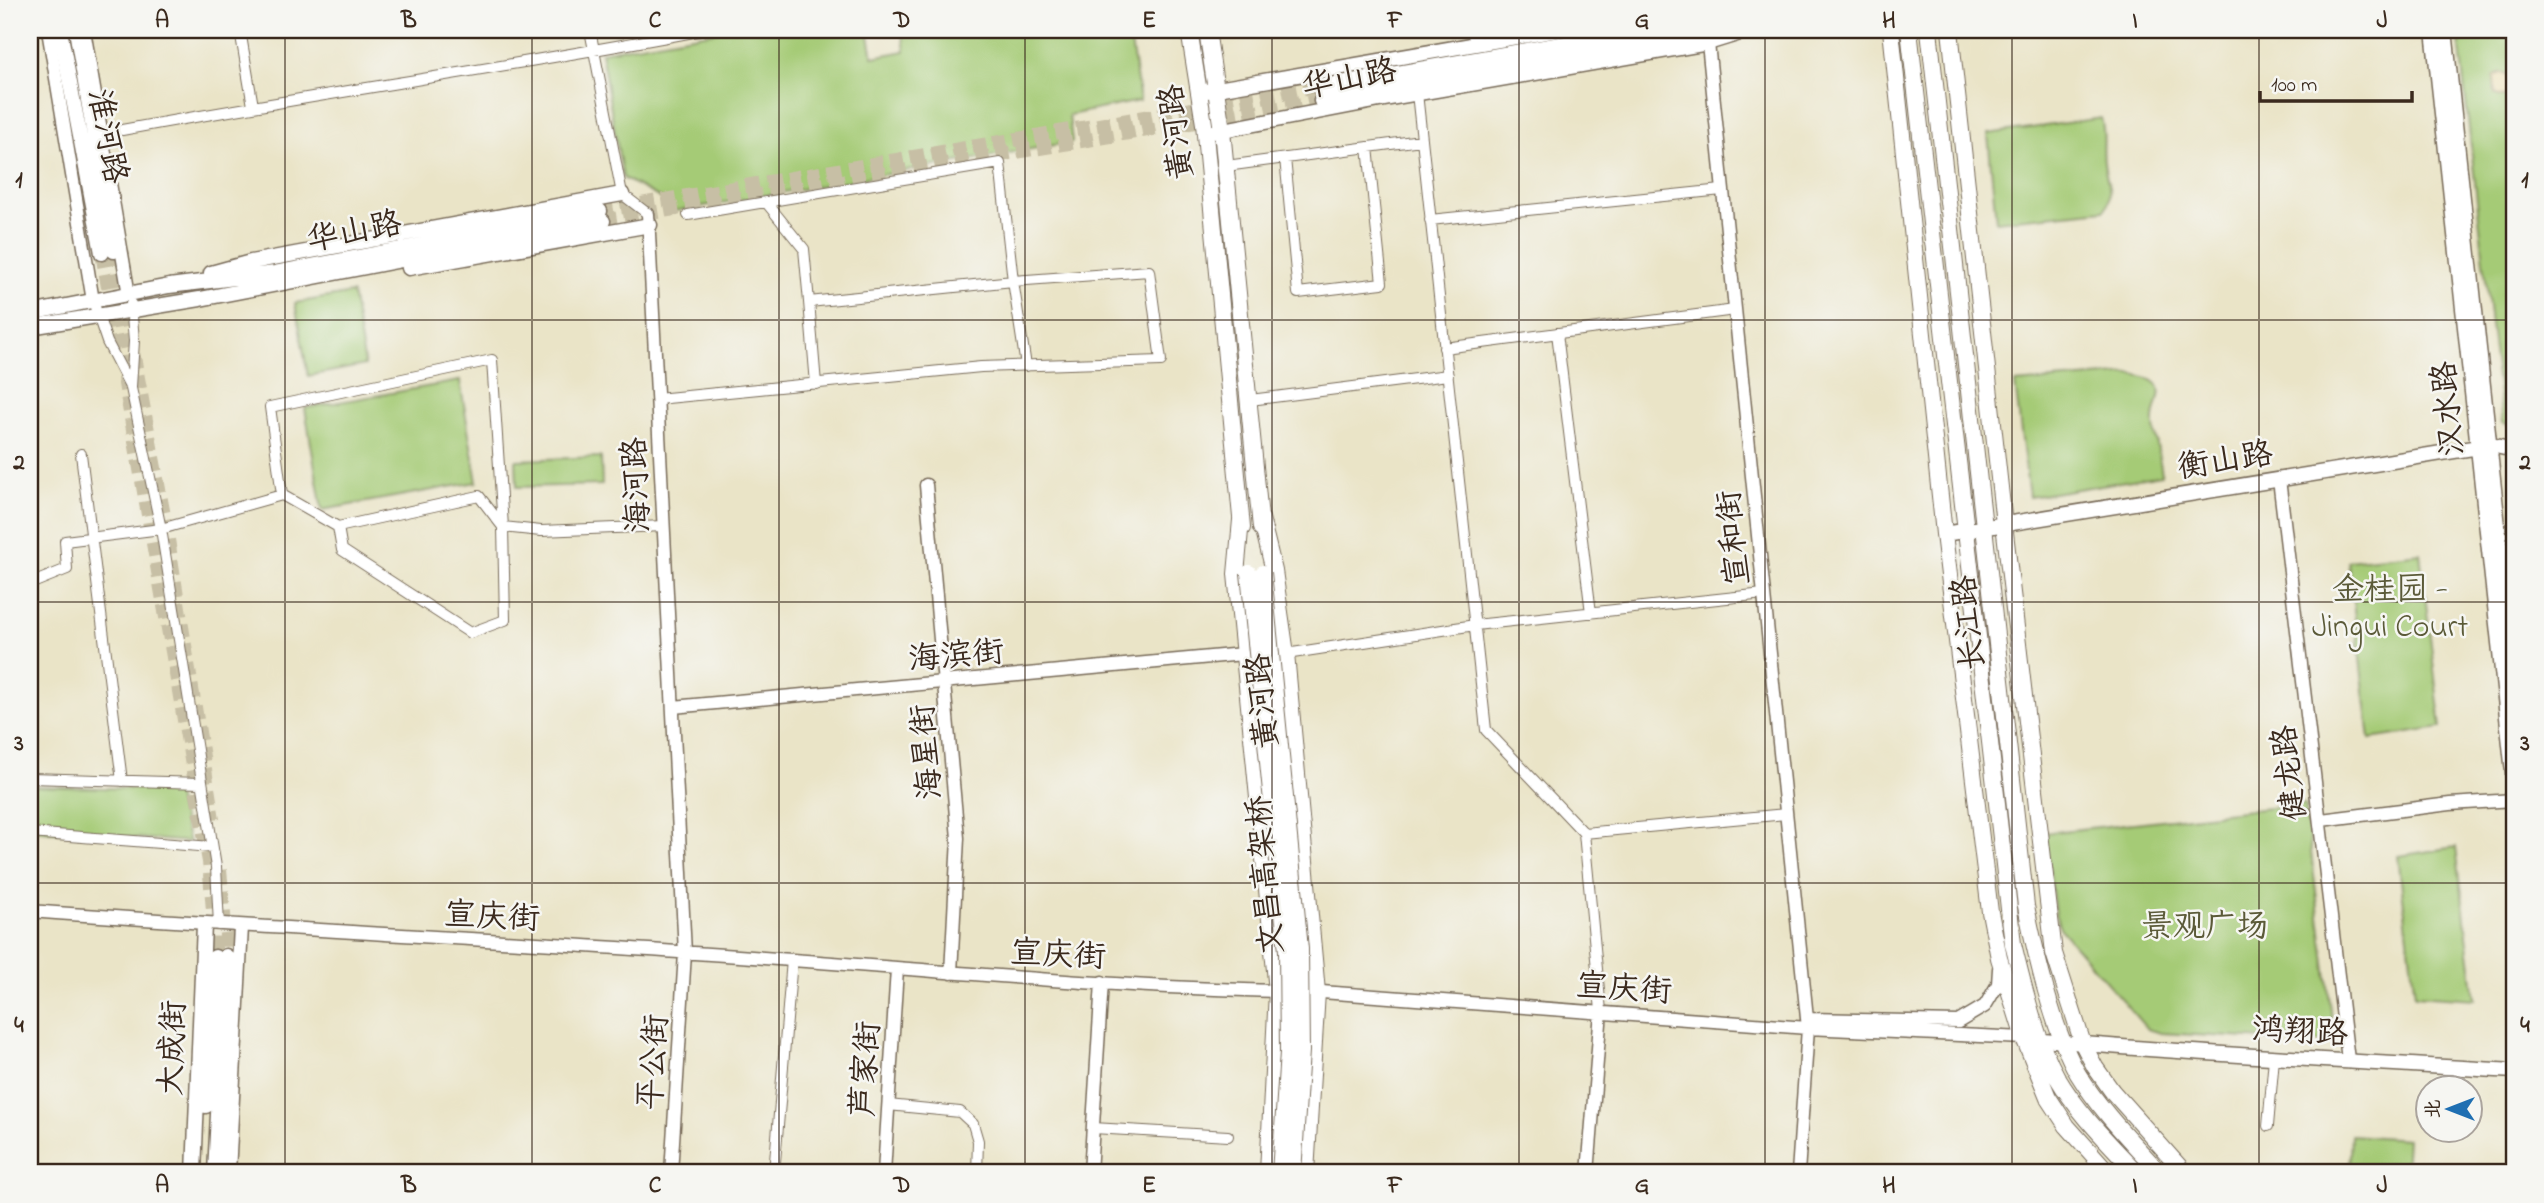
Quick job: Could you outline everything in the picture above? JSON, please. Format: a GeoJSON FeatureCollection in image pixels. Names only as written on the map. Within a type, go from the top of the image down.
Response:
{"type":"FeatureCollection","features":[{"type":"Feature","properties":{"kind":"main road","name":"淮河路"},"geometry":{"type":"LineString","coordinates":[[60,30],[108,252],[76,30]]}},
{"type":"Feature","properties":{"kind":"main road","name":"黄河路"},"geometry":{"type":"LineString","coordinates":[[1189,30],[1205,133],[1241,520],[1256,573]]}},
{"type":"Feature","properties":{"kind":"main road","name":"黄河路"},"geometry":{"type":"LineString","coordinates":[[1207,30],[1226,166],[1261,518],[1275,571],[1286,654],[1317,992],[1307,1173]]}},
{"type":"Feature","properties":{"kind":"main road","name":"华山路"},"geometry":{"type":"LineString","coordinates":[[1200,92],[1474,37],[1557,30]]}},
{"type":"Feature","properties":{"kind":"main road"},"geometry":{"type":"LineString","coordinates":[[1639,30],[1320,94],[1704,36]]}},
{"type":"Feature","properties":{"kind":"main road","name":"华山路"},"geometry":{"type":"LineString","coordinates":[[1205,133],[1704,36],[1750,30]]}},
{"type":"Feature","properties":{"kind":"main road"},"geometry":{"type":"LineString","coordinates":[[1891,30],[1944,534],[1990,912],[2000,958],[2033,1039],[2057,1112],[2109,1173]]}},
{"type":"Feature","properties":{"kind":"main road","name":"长江路"},"geometry":{"type":"LineString","coordinates":[[1909,30],[2010,928],[2033,1039],[2072,1099],[2137,1173]]}},
{"type":"Feature","properties":{"kind":"main road","name":"长江路"},"geometry":{"type":"LineString","coordinates":[[1929,30],[2026,906],[2063,1042],[2088,1088],[2160,1173]]}},
{"type":"Feature","properties":{"kind":"main road"},"geometry":{"type":"LineString","coordinates":[[1950,30],[2054,953],[2083,1044],[2095,1066],[2112,1091],[2185,1173]]}},
{"type":"Feature","properties":{"kind":"main road","name":"汉水路"},"geometry":{"type":"LineString","coordinates":[[2433,30],[2485,446],[2509,562],[2514,674]]}},
{"type":"Feature","properties":{"kind":"main road","name":"汉水路"},"geometry":{"type":"LineString","coordinates":[[2445,30],[2514,782]]}},
{"type":"Feature","properties":{"kind":"main road"},"geometry":{"type":"LineString","coordinates":[[169,286],[251,262],[622,194]]}},
{"type":"Feature","properties":{"kind":"main road","name":"华山路"},"geometry":{"type":"LineString","coordinates":[[125,303],[169,286],[275,273],[601,216],[200,299]]}},
{"type":"Feature","properties":{"kind":"main road","name":"华山路"},"geometry":{"type":"LineString","coordinates":[[200,299],[247,297],[649,219]]}},
{"type":"Feature","properties":{"kind":"main road"},"geometry":{"type":"LineString","coordinates":[[30,313],[125,303],[200,299]]}},
{"type":"Feature","properties":{"kind":"main road"},"geometry":{"type":"LineString","coordinates":[[30,327],[96,308]]}},
{"type":"Feature","properties":{"kind":"main road","name":"衡山路"},"geometry":{"type":"LineString","coordinates":[[1944,534],[2485,446],[2514,450]]}},
{"type":"Feature","properties":{"kind":"main road","name":"黄河路"},"geometry":{"type":"LineString","coordinates":[[1256,573],[1261,518]]}},
{"type":"Feature","properties":{"kind":"main road","name":"黄河路"},"geometry":{"type":"LineString","coordinates":[[1241,520],[1236,574],[1277,991],[1268,1173]]}},
{"type":"Feature","properties":{"kind":"main road","name":"文昌高架桥"},"geometry":{"type":"LineString","coordinates":[[1256,573],[1287,951],[1288,1052],[1280,1173]]}},
{"type":"Feature","properties":{"kind":"main road","name":"文昌高架桥"},"geometry":{"type":"LineString","coordinates":[[1256,573],[1300,949],[1301,1051],[1293,1173]]}},
{"type":"Feature","properties":{"kind":"main road","name":"大成街"},"geometry":{"type":"LineString","coordinates":[[194,1173],[212,925]]}},
{"type":"Feature","properties":{"kind":"main road","name":"大成街"},"geometry":{"type":"LineString","coordinates":[[228,1173],[241,927]]}},
{"type":"Feature","properties":{"kind":"main road","name":"大成街"},"geometry":{"type":"LineString","coordinates":[[202,1173],[220,957],[215,1173]]}},
{"type":"Feature","properties":{"kind":"main road","name":"鸿翔路"},"geometry":{"type":"LineString","coordinates":[[2083,1044],[2514,1071]]}},
{"type":"Feature","properties":{"kind":"street"},"geometry":{"type":"LineString","coordinates":[[48,30],[96,308],[107,342],[131,388],[161,528],[216,867],[212,925]]}},
{"type":"Feature","properties":{"kind":"street"},"geometry":{"type":"LineString","coordinates":[[84,30],[125,303],[134,341],[131,388]]}},
{"type":"Feature","properties":{"kind":"street"},"geometry":{"type":"LineString","coordinates":[[240,30],[253,106]]}},
{"type":"Feature","properties":{"kind":"street"},"geometry":{"type":"LineString","coordinates":[[590,30],[622,194],[649,219]]}},
{"type":"Feature","properties":{"kind":"street"},"geometry":{"type":"LineString","coordinates":[[122,130],[705,30]]}},
{"type":"Feature","properties":{"kind":"street","name":"宣和街"},"geometry":{"type":"LineString","coordinates":[[1704,36],[1735,310],[1807,1023],[1798,1173]]}},
{"type":"Feature","properties":{"kind":"street"},"geometry":{"type":"LineString","coordinates":[[1417,93],[1486,730],[1584,833],[1601,1012],[1588,1173]]}},
{"type":"Feature","properties":{"kind":"street"},"geometry":{"type":"LineString","coordinates":[[1226,166],[1421,140]]}},
{"type":"Feature","properties":{"kind":"street"},"geometry":{"type":"LineString","coordinates":[[1285,158],[1298,293],[1382,283],[1368,147]]}},
{"type":"Feature","properties":{"kind":"street"},"geometry":{"type":"LineString","coordinates":[[688,215],[1000,163],[1026,366]]}},
{"type":"Feature","properties":{"kind":"street"},"geometry":{"type":"LineString","coordinates":[[1430,220],[1722,190]]}},
{"type":"Feature","properties":{"kind":"street"},"geometry":{"type":"LineString","coordinates":[[765,202],[804,249],[816,384]]}},
{"type":"Feature","properties":{"kind":"street","name":"海河路"},"geometry":{"type":"LineString","coordinates":[[649,219],[685,953]]}},
{"type":"Feature","properties":{"kind":"street"},"geometry":{"type":"LineString","coordinates":[[657,400],[981,367],[1160,361],[1149,271],[1013,281],[809,302]]}},
{"type":"Feature","properties":{"kind":"street"},"geometry":{"type":"LineString","coordinates":[[1444,348],[1735,310]]}},
{"type":"Feature","properties":{"kind":"street"},"geometry":{"type":"LineString","coordinates":[[1557,333],[1591,613]]}},
{"type":"Feature","properties":{"kind":"street"},"geometry":{"type":"LineString","coordinates":[[282,495],[270,407],[492,360],[503,527],[505,621],[470,633],[342,550],[338,527]]}},
{"type":"Feature","properties":{"kind":"street"},"geometry":{"type":"LineString","coordinates":[[1250,400],[1448,375]]}},
{"type":"Feature","properties":{"kind":"street"},"geometry":{"type":"LineString","coordinates":[[81,454],[122,781]]}},
{"type":"Feature","properties":{"kind":"street","name":"健龙路"},"geometry":{"type":"LineString","coordinates":[[2279,479],[2348,1060]]}},
{"type":"Feature","properties":{"kind":"street","name":"海星街"},"geometry":{"type":"LineString","coordinates":[[926,485],[958,838],[951,973]]}},
{"type":"Feature","properties":{"kind":"street"},"geometry":{"type":"LineString","coordinates":[[30,584],[67,569],[65,541],[161,528],[282,495],[338,527],[479,496],[503,527],[541,531],[664,526]]}},
{"type":"Feature","properties":{"kind":"street"},"geometry":{"type":"LineString","coordinates":[[1286,654],[1475,625],[1764,594]]}},
{"type":"Feature","properties":{"kind":"street","name":"海滨街"},"geometry":{"type":"LineString","coordinates":[[673,707],[1243,654]]}},
{"type":"Feature","properties":{"kind":"street"},"geometry":{"type":"LineString","coordinates":[[30,778],[201,783]]}},
{"type":"Feature","properties":{"kind":"street"},"geometry":{"type":"LineString","coordinates":[[2321,820],[2450,804],[2514,800]]}},
{"type":"Feature","properties":{"kind":"street"},"geometry":{"type":"LineString","coordinates":[[1584,833],[1786,814]]}},
{"type":"Feature","properties":{"kind":"street"},"geometry":{"type":"LineString","coordinates":[[30,833],[212,847]]}},
{"type":"Feature","properties":{"kind":"street","name":"宣庆街"},"geometry":{"type":"LineString","coordinates":[[30,912],[792,960],[951,973],[1317,992],[1807,1023],[2083,1044]]}},
{"type":"Feature","properties":{"kind":"street","name":"平公街"},"geometry":{"type":"LineString","coordinates":[[671,1173],[685,953]]}},
{"type":"Feature","properties":{"kind":"street"},"geometry":{"type":"LineString","coordinates":[[1807,1023],[1958,1022],[1985,1006],[1992,997],[1998,984],[2000,958]]}},
{"type":"Feature","properties":{"kind":"street"},"geometry":{"type":"LineString","coordinates":[[774,1173],[792,960]]}},
{"type":"Feature","properties":{"kind":"street","name":"芦家街"},"geometry":{"type":"LineString","coordinates":[[884,1173],[897,969]]}},
{"type":"Feature","properties":{"kind":"street"},"geometry":{"type":"LineString","coordinates":[[1090,1173],[1102,982]]}},
{"type":"Feature","properties":{"kind":"street"},"geometry":{"type":"LineString","coordinates":[[2268,1126],[2274,1058]]}},
{"type":"Feature","properties":{"kind":"street"},"geometry":{"type":"LineString","coordinates":[[888,1105],[960,1112],[973,1124],[978,1140],[977,1173]]}},
{"type":"Feature","properties":{"kind":"street"},"geometry":{"type":"LineString","coordinates":[[1093,1128],[1228,1136]]}},
{"type":"Feature","properties":{"kind":"green space"},"geometry":{"type":"Polygon","coordinates":[[[726,30],[868,30],[873,57],[905,51],[902,30],[1129,30],[1140,101],[1069,115],[1072,142],[669,212],[668,202],[623,178],[601,52],[726,30]]]}},
{"type":"Feature","properties":{"kind":"green space"},"geometry":{"type":"Polygon","coordinates":[[[2458,30],[2514,30],[2514,426],[2502,423],[2458,30]]]}},
{"type":"Feature","properties":{"kind":"green space"},"geometry":{"type":"Polygon","coordinates":[[[2101,118],[2104,162],[2110,193],[2104,210],[1996,221],[1988,134],[2101,118]]]}},
{"type":"Feature","properties":{"kind":"green space"},"geometry":{"type":"Polygon","coordinates":[[[352,293],[365,365],[308,376],[295,303],[352,293]]]}},
{"type":"Feature","properties":{"kind":"green space"},"geometry":{"type":"Polygon","coordinates":[[[2132,374],[2155,382],[2159,387],[2154,426],[2162,475],[2029,497],[2015,383],[2132,374]]]}},
{"type":"Feature","properties":{"kind":"green space"},"geometry":{"type":"Polygon","coordinates":[[[460,381],[477,482],[322,510],[305,408],[460,381]]]}},
{"type":"Feature","properties":{"kind":"green space"},"geometry":{"type":"Polygon","coordinates":[[[601,457],[602,485],[517,487],[516,460],[601,457]]]}},
{"type":"Feature","properties":{"kind":"green space","name":"金桂园 - Jingui Court"},"geometry":{"type":"Polygon","coordinates":[[[2420,553],[2441,728],[2370,739],[2348,561],[2420,553]]]}},
{"type":"Feature","properties":{"kind":"green space"},"geometry":{"type":"Polygon","coordinates":[[[30,786],[175,790],[189,842],[30,830],[30,786]]]}},
{"type":"Feature","properties":{"kind":"green space","name":"景观广场"},"geometry":{"type":"Polygon","coordinates":[[[2305,804],[2333,1027],[2321,1042],[2160,1033],[2147,1029],[2061,930],[2055,914],[2045,833],[2305,804]]]}},
{"type":"Feature","properties":{"kind":"green space"},"geometry":{"type":"Polygon","coordinates":[[[2456,847],[2475,999],[2415,995],[2398,856],[2456,847]]]}},
{"type":"Feature","properties":{"kind":"green space"},"geometry":{"type":"Polygon","coordinates":[[[2351,1135],[2407,1139],[2405,1173],[2349,1173],[2351,1135]]]}},
{"type":"Feature","properties":{"kind":"sand"},"geometry":{"type":"Polygon","coordinates":[[[2505,73],[2514,80],[2508,96],[2495,94],[2494,77],[2505,73]]]}},
{"type":"Feature","properties":{"kind":"tunnel"},"geometry":{"type":"LineString","coordinates":[[600,211],[1319,87]]}},
{"type":"Feature","properties":{"kind":"tunnel"},"geometry":{"type":"LineString","coordinates":[[603,221],[1321,101]]}},
{"type":"Feature","properties":{"kind":"tunnel"},"geometry":{"type":"LineString","coordinates":[[114,251],[165,521],[213,819]]}},
{"type":"Feature","properties":{"kind":"tunnel"},"geometry":{"type":"LineString","coordinates":[[102,253],[209,862],[215,957]]}},
{"type":"Feature","properties":{"kind":"tunnel"},"geometry":{"type":"LineString","coordinates":[[220,870],[226,956]]}}]}
